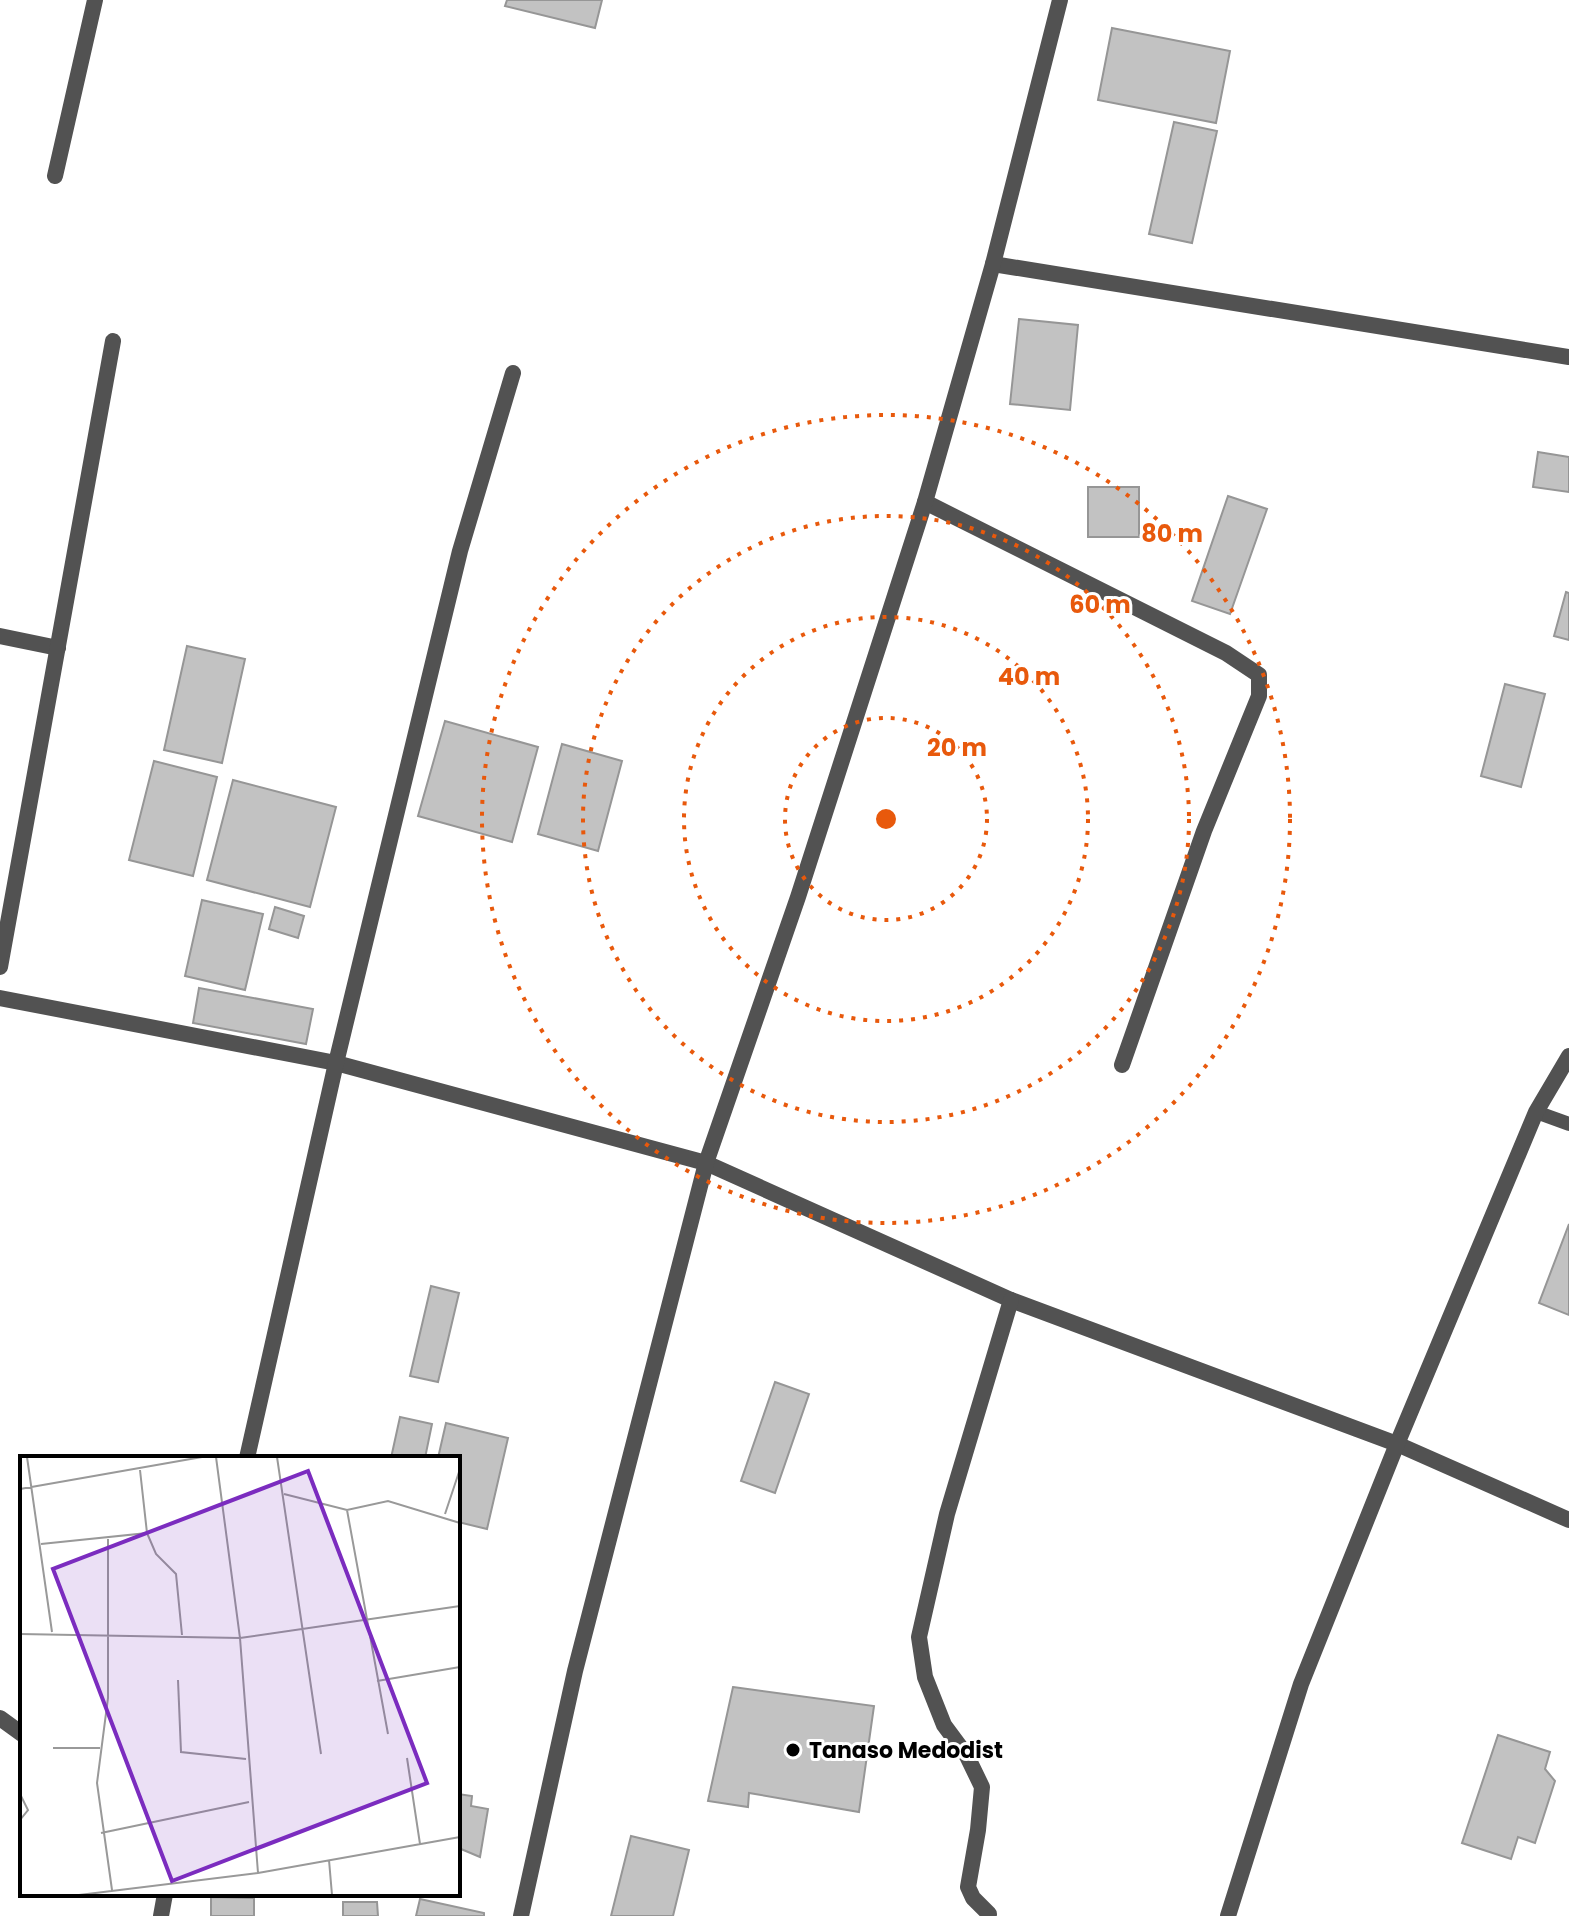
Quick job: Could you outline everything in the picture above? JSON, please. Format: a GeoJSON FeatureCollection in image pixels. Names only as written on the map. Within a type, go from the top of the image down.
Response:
{"type":"FeatureCollection","features":[{"type":"Feature","properties":{"kind":"street"},"geometry":{"type":"LineString","coordinates":[[55,176],[95,0]]}},
{"type":"Feature","properties":{"kind":"street"},"geometry":{"type":"LineString","coordinates":[[521,1916],[575,1671],[706,1163],[798,897],[925,502],[993,264],[1060,0]]}},
{"type":"Feature","properties":{"kind":"street"},"geometry":{"type":"LineString","coordinates":[[993,264],[1569,357]]}},
{"type":"Feature","properties":{"kind":"street"},"geometry":{"type":"LineString","coordinates":[[0,967],[113,341]]}},
{"type":"Feature","properties":{"kind":"street"},"geometry":{"type":"LineString","coordinates":[[247,1456],[336,1063],[460,551],[513,373]]}},
{"type":"Feature","properties":{"kind":"street"},"geometry":{"type":"LineString","coordinates":[[925,502],[1226,653],[1259,675],[1259,696],[1204,831],[1122,1065]]}},
{"type":"Feature","properties":{"kind":"street"},"geometry":{"type":"LineString","coordinates":[[0,636],[58,648]]}},
{"type":"Feature","properties":{"kind":"street"},"geometry":{"type":"LineString","coordinates":[[0,998],[336,1063],[706,1163],[1011,1300],[1397,1444],[1569,1520]]}},
{"type":"Feature","properties":{"kind":"street"},"geometry":{"type":"LineString","coordinates":[[1228,1916],[1301,1684],[1397,1444],[1536,1112],[1569,1056]]}},
{"type":"Feature","properties":{"kind":"street"},"geometry":{"type":"LineString","coordinates":[[990,1915],[973,1898],[968,1887],[982,1787],[967,1756],[944,1725],[925,1677],[919,1637],[947,1514],[1011,1300]]}},
{"type":"Feature","properties":{"kind":"street"},"geometry":{"type":"LineString","coordinates":[[0,1718],[20,1733]]}},
{"type":"Feature","properties":{"kind":"street"},"geometry":{"type":"LineString","coordinates":[[161,1916],[165,1896]]}},
{"type":"Feature","properties":{"kind":"lane"},"geometry":{"type":"LineString","coordinates":[[1536,1112],[1569,1124]]}},
{"type":"Feature","properties":{"kind":"building"},"geometry":{"type":"Polygon","coordinates":[[[507,0],[602,0],[595,28],[505,6],[507,0]]]}},
{"type":"Feature","properties":{"kind":"building"},"geometry":{"type":"Polygon","coordinates":[[[1112,28],[1230,51],[1216,123],[1098,100],[1112,28]]]}},
{"type":"Feature","properties":{"kind":"building"},"geometry":{"type":"Polygon","coordinates":[[[1174,122],[1217,131],[1192,243],[1149,234],[1174,122]]]}},
{"type":"Feature","properties":{"kind":"building"},"geometry":{"type":"Polygon","coordinates":[[[1019,319],[1078,325],[1070,410],[1010,404],[1019,319]]]}},
{"type":"Feature","properties":{"kind":"building"},"geometry":{"type":"Polygon","coordinates":[[[1538,452],[1569,457],[1569,492],[1533,487],[1538,452]]]}},
{"type":"Feature","properties":{"kind":"building"},"geometry":{"type":"Polygon","coordinates":[[[1088,487],[1139,487],[1139,537],[1088,537],[1088,487]]]}},
{"type":"Feature","properties":{"kind":"building"},"geometry":{"type":"Polygon","coordinates":[[[1228,496],[1267,509],[1230,614],[1192,601],[1228,496]]]}},
{"type":"Feature","properties":{"kind":"building"},"geometry":{"type":"Polygon","coordinates":[[[1566,592],[1569,593],[1569,640],[1554,636],[1566,592]]]}},
{"type":"Feature","properties":{"kind":"building"},"geometry":{"type":"Polygon","coordinates":[[[187,646],[245,659],[222,763],[164,750],[187,646]]]}},
{"type":"Feature","properties":{"kind":"building"},"geometry":{"type":"Polygon","coordinates":[[[1505,684],[1545,694],[1521,787],[1481,776],[1505,684]]]}},
{"type":"Feature","properties":{"kind":"building"},"geometry":{"type":"Polygon","coordinates":[[[445,721],[538,747],[512,842],[418,816],[445,721]]]}},
{"type":"Feature","properties":{"kind":"building"},"geometry":{"type":"Polygon","coordinates":[[[562,744],[622,761],[598,851],[538,834],[562,744]]]}},
{"type":"Feature","properties":{"kind":"building"},"geometry":{"type":"Polygon","coordinates":[[[154,761],[217,777],[193,876],[129,860],[154,761]]]}},
{"type":"Feature","properties":{"kind":"building"},"geometry":{"type":"Polygon","coordinates":[[[233,780],[336,807],[310,907],[207,880],[233,780]]]}},
{"type":"Feature","properties":{"kind":"building"},"geometry":{"type":"Polygon","coordinates":[[[202,900],[263,914],[245,990],[185,976],[202,900]]]}},
{"type":"Feature","properties":{"kind":"building"},"geometry":{"type":"Polygon","coordinates":[[[275,907],[304,916],[298,938],[269,929],[275,907]]]}},
{"type":"Feature","properties":{"kind":"building"},"geometry":{"type":"Polygon","coordinates":[[[199,988],[313,1009],[306,1044],[193,1023],[199,988]]]}},
{"type":"Feature","properties":{"kind":"building"},"geometry":{"type":"Polygon","coordinates":[[[1569,1224],[1569,1315],[1539,1303],[1569,1224]]]}},
{"type":"Feature","properties":{"kind":"building"},"geometry":{"type":"Polygon","coordinates":[[[431,1286],[459,1293],[438,1382],[410,1376],[431,1286]]]}},
{"type":"Feature","properties":{"kind":"building"},"geometry":{"type":"Polygon","coordinates":[[[775,1382],[809,1394],[775,1493],[741,1481],[775,1382]]]}},
{"type":"Feature","properties":{"kind":"building"},"geometry":{"type":"Polygon","coordinates":[[[400,1417],[432,1424],[425,1456],[391,1456],[400,1417]]]}},
{"type":"Feature","properties":{"kind":"building"},"geometry":{"type":"Polygon","coordinates":[[[446,1423],[508,1438],[487,1529],[460,1522],[460,1456],[438,1456],[446,1423]]]}},
{"type":"Feature","properties":{"kind":"building","name":"Tanaso Medodist"},"geometry":{"type":"Polygon","coordinates":[[[733,1687],[874,1706],[859,1812],[749,1793],[748,1807],[708,1801],[733,1687]]]}},
{"type":"Feature","properties":{"kind":"building"},"geometry":{"type":"Polygon","coordinates":[[[1498,1735],[1550,1752],[1545,1769],[1555,1781],[1535,1843],[1518,1837],[1511,1859],[1462,1843],[1498,1735]]]}},
{"type":"Feature","properties":{"kind":"building"},"geometry":{"type":"Polygon","coordinates":[[[460,1794],[472,1796],[471,1806],[488,1809],[480,1857],[461,1849],[460,1855],[460,1794]]]}},
{"type":"Feature","properties":{"kind":"building"},"geometry":{"type":"Polygon","coordinates":[[[631,1836],[689,1850],[673,1916],[611,1916],[631,1836]]]}},
{"type":"Feature","properties":{"kind":"building"},"geometry":{"type":"Polygon","coordinates":[[[211,1897],[254,1898],[254,1916],[211,1916],[211,1897]]]}},
{"type":"Feature","properties":{"kind":"building"},"geometry":{"type":"Polygon","coordinates":[[[420,1899],[484,1913],[484,1916],[416,1916],[420,1899]]]}},
{"type":"Feature","properties":{"kind":"building"},"geometry":{"type":"Polygon","coordinates":[[[343,1902],[377,1902],[378,1916],[343,1916],[343,1902]]]}},
{"type":"Feature","properties":{"kind":"place","name":"Tanaso Medodist"},"geometry":{"type":"Point","coordinates":[793,1750]}}]}
